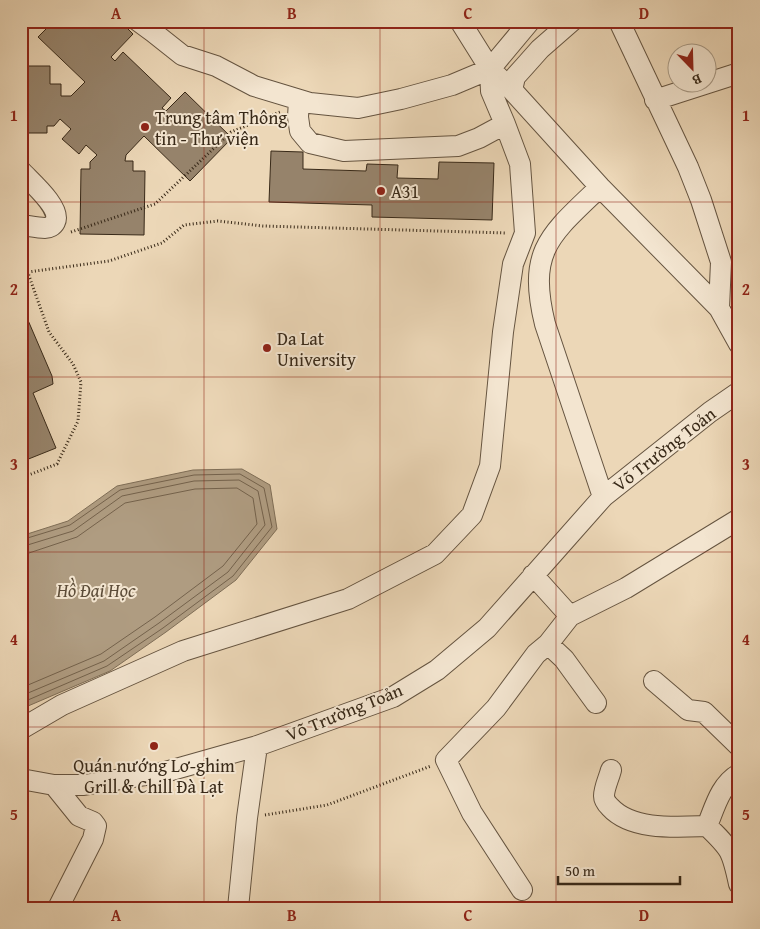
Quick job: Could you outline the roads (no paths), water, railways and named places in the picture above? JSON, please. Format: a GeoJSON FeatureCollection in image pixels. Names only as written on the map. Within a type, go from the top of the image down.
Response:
{"type":"FeatureCollection","features":[{"type":"Feature","properties":{"kind":"street"},"geometry":{"type":"LineString","coordinates":[[138,21],[182,55],[216,66],[254,86],[299,102],[358,108],[452,85],[490,69],[530,21]]}},
{"type":"Feature","properties":{"kind":"street"},"geometry":{"type":"LineString","coordinates":[[460,21],[490,69],[512,90],[600,187],[719,308],[739,344]]}},
{"type":"Feature","properties":{"kind":"street"},"geometry":{"type":"LineString","coordinates":[[512,90],[515,77],[540,49],[572,21]]}},
{"type":"Feature","properties":{"kind":"street"},"geometry":{"type":"LineString","coordinates":[[619,21],[688,167],[721,262],[719,308]]}},
{"type":"Feature","properties":{"kind":"street"},"geometry":{"type":"LineString","coordinates":[[21,729],[62,705],[183,652],[348,599],[435,554],[472,514],[490,466],[503,332],[513,264],[525,233],[520,164],[491,91],[490,69]]}},
{"type":"Feature","properties":{"kind":"street"},"geometry":{"type":"LineString","coordinates":[[656,100],[739,73]]}},
{"type":"Feature","properties":{"kind":"street"},"geometry":{"type":"LineString","coordinates":[[299,102],[298,117],[300,130],[310,143],[344,151],[458,146],[479,138],[505,124]]}},
{"type":"Feature","properties":{"kind":"street"},"geometry":{"type":"LineString","coordinates":[[21,171],[51,203],[56,213],[56,221],[51,226],[45,228],[21,225]]}},
{"type":"Feature","properties":{"kind":"street"},"geometry":{"type":"LineString","coordinates":[[600,187],[561,224],[550,238],[538,269],[539,300],[545,324],[603,496]]}},
{"type":"Feature","properties":{"kind":"street","name":"Võ Trường Toản"},"geometry":{"type":"LineString","coordinates":[[21,779],[54,785],[84,785],[165,772],[257,746],[393,696],[437,670],[487,628],[603,496],[710,412],[739,392]]}},
{"type":"Feature","properties":{"kind":"street"},"geometry":{"type":"LineString","coordinates":[[522,890],[472,812],[446,760],[496,708],[536,654],[548,644],[570,616],[626,588],[739,519]]}},
{"type":"Feature","properties":{"kind":"street"},"geometry":{"type":"LineString","coordinates":[[533,575],[570,616]]}},
{"type":"Feature","properties":{"kind":"street"},"geometry":{"type":"LineString","coordinates":[[548,644],[564,659],[596,703]]}},
{"type":"Feature","properties":{"kind":"street"},"geometry":{"type":"LineString","coordinates":[[654,681],[688,710],[704,712],[739,746]]}},
{"type":"Feature","properties":{"kind":"street"},"geometry":{"type":"LineString","coordinates":[[238,908],[247,818],[257,746]]}},
{"type":"Feature","properties":{"kind":"street"},"geometry":{"type":"LineString","coordinates":[[611,770],[604,796],[612,809],[622,816],[643,823],[665,826],[707,826],[731,852],[739,884]]}},
{"type":"Feature","properties":{"kind":"street"},"geometry":{"type":"LineString","coordinates":[[707,826],[722,789],[730,779],[739,774]]}},
{"type":"Feature","properties":{"kind":"street"},"geometry":{"type":"LineString","coordinates":[[54,785],[79,816],[93,822],[96,826],[93,839],[58,908]]}},
{"type":"Feature","properties":{"kind":"water","name":"Hồ Đại Học"},"geometry":{"type":"Polygon","coordinates":[[[242,469],[270,485],[277,529],[236,580],[110,671],[21,709],[21,536],[68,521],[117,486],[193,470],[242,469]]]}},
{"type":"Feature","properties":{"kind":"place","name":"Trung tâm Thông tin - Thư viện"},"geometry":{"type":"Point","coordinates":[145,127]}},
{"type":"Feature","properties":{"kind":"place","name":"A31"},"geometry":{"type":"Point","coordinates":[381,191]}},
{"type":"Feature","properties":{"kind":"place","name":"Da Lat University"},"geometry":{"type":"Point","coordinates":[267,348]}},
{"type":"Feature","properties":{"kind":"place","name":"Quán nướng Lơ-ghim Grill & Chill Đà Lạt"},"geometry":{"type":"Point","coordinates":[154,746]}}]}
